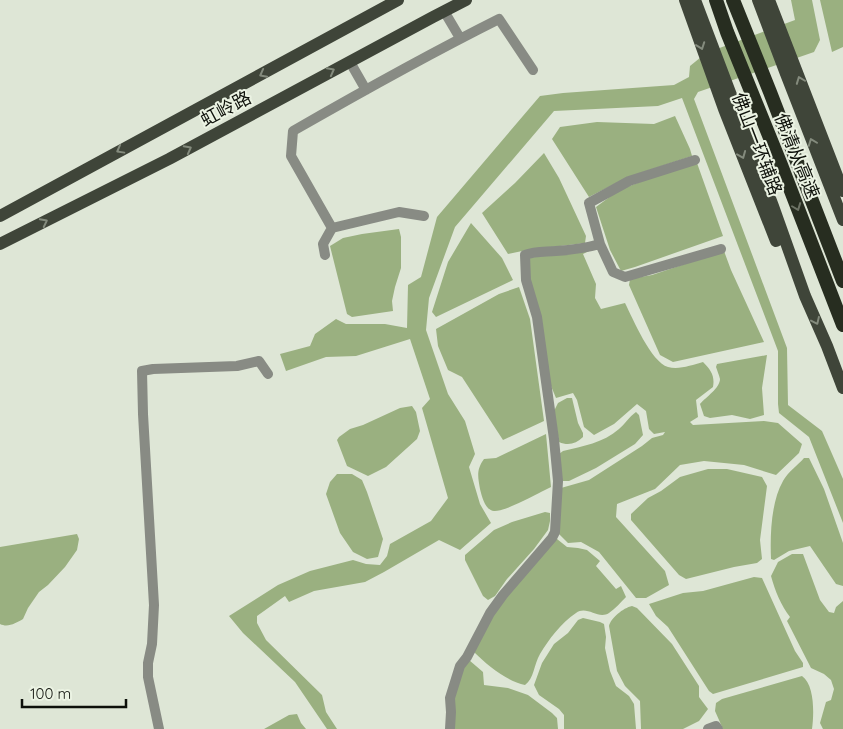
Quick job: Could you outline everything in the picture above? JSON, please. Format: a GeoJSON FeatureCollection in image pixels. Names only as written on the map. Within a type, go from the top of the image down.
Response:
{"type":"FeatureCollection","features":[{"type":"Feature","properties":{"kind":"highway","name":"佛清从高速"},"geometry":{"type":"LineString","coordinates":[[716,0],[843,325]]}},
{"type":"Feature","properties":{"kind":"highway","name":"佛清从高速"},"geometry":{"type":"LineString","coordinates":[[732,0],[770,92],[843,281]]}},
{"type":"Feature","properties":{"kind":"highway"},"geometry":{"type":"LineString","coordinates":[[833,300],[843,336]]}},
{"type":"Feature","properties":{"kind":"main road","name":"虹岭路"},"geometry":{"type":"LineString","coordinates":[[0,216],[398,0]]}},
{"type":"Feature","properties":{"kind":"main road","name":"虹岭路"},"geometry":{"type":"LineString","coordinates":[[0,244],[169,159],[466,0]]}},
{"type":"Feature","properties":{"kind":"main road","name":"佛山一环辅路"},"geometry":{"type":"LineString","coordinates":[[685,0],[724,110],[777,242],[805,296],[843,388]]}},
{"type":"Feature","properties":{"kind":"main road","name":"佛山一环辅路"},"geometry":{"type":"LineString","coordinates":[[695,0],[805,296]]}},
{"type":"Feature","properties":{"kind":"main road"},"geometry":{"type":"LineString","coordinates":[[758,0],[843,220]]}},
{"type":"Feature","properties":{"kind":"main road"},"geometry":{"type":"LineString","coordinates":[[769,0],[843,191]]}},
{"type":"Feature","properties":{"kind":"street"},"geometry":{"type":"LineString","coordinates":[[444,11],[460,38]]}},
{"type":"Feature","properties":{"kind":"street"},"geometry":{"type":"LineString","coordinates":[[332,228],[291,156],[293,131],[460,38],[499,19],[533,70]]}},
{"type":"Feature","properties":{"kind":"street"},"geometry":{"type":"LineString","coordinates":[[350,62],[366,90]]}},
{"type":"Feature","properties":{"kind":"street"},"geometry":{"type":"LineString","coordinates":[[695,160],[629,181],[589,203],[600,244],[613,272],[625,277],[721,249]]}},
{"type":"Feature","properties":{"kind":"street"},"geometry":{"type":"LineString","coordinates":[[324,255],[323,244],[332,228],[399,212],[424,216]]}},
{"type":"Feature","properties":{"kind":"street"},"geometry":{"type":"LineString","coordinates":[[450,729],[450,698],[460,666],[467,657],[490,613],[552,538],[554,532],[558,481],[554,439],[537,317],[526,280],[525,255],[533,252],[557,251],[600,244]]}},
{"type":"Feature","properties":{"kind":"street"},"geometry":{"type":"LineString","coordinates":[[160,729],[148,677],[154,605],[142,371],[237,366],[259,361],[268,374]]}},
{"type":"Feature","properties":{"kind":"street"},"geometry":{"type":"LineString","coordinates":[[708,729],[716,726],[718,729]]}},
{"type":"Feature","properties":{"kind":"shaded area"},"geometry":{"type":"Polygon","coordinates":[[[791,0],[812,0],[820,40],[814,52],[698,92],[694,99],[787,348],[788,405],[822,431],[843,479],[843,523],[809,437],[779,413],[778,351],[682,98],[658,106],[554,111],[455,227],[429,298],[426,330],[448,394],[465,421],[475,454],[469,467],[480,504],[491,523],[460,550],[439,540],[365,582],[314,591],[289,602],[285,596],[257,616],[257,623],[266,640],[322,695],[326,712],[337,729],[327,729],[295,682],[243,633],[229,616],[278,585],[310,571],[353,560],[366,564],[380,565],[387,556],[390,544],[431,521],[448,498],[422,408],[430,399],[410,339],[356,356],[326,357],[286,371],[280,354],[310,346],[315,334],[336,319],[346,324],[385,324],[407,328],[408,285],[421,277],[437,217],[540,96],[674,85],[689,77],[690,66],[706,53],[795,20],[791,0]]]}},
{"type":"Feature","properties":{"kind":"shaded area"},"geometry":{"type":"Polygon","coordinates":[[[820,0],[843,0],[843,47],[832,52],[820,0]]]}},
{"type":"Feature","properties":{"kind":"shaded area"},"geometry":{"type":"Polygon","coordinates":[[[675,116],[692,156],[628,177],[589,197],[552,139],[560,127],[597,122],[654,124],[675,116]]]}},
{"type":"Feature","properties":{"kind":"shaded area"},"geometry":{"type":"Polygon","coordinates":[[[544,153],[559,178],[586,236],[585,243],[508,254],[482,213],[544,153]]]}},
{"type":"Feature","properties":{"kind":"shaded area"},"geometry":{"type":"Polygon","coordinates":[[[697,163],[723,236],[621,271],[610,250],[596,207],[619,190],[697,163]]]}},
{"type":"Feature","properties":{"kind":"shaded area"},"geometry":{"type":"Polygon","coordinates":[[[471,223],[502,258],[513,280],[436,317],[432,312],[448,262],[471,223]]]}},
{"type":"Feature","properties":{"kind":"shaded area"},"geometry":{"type":"Polygon","coordinates":[[[399,229],[401,237],[401,268],[392,301],[393,311],[352,317],[347,314],[330,246],[343,238],[399,229]]]}},
{"type":"Feature","properties":{"kind":"shaded area"},"geometry":{"type":"Polygon","coordinates":[[[591,250],[583,254],[596,284],[595,298],[601,309],[625,303],[649,349],[662,363],[668,367],[677,368],[703,362],[713,376],[713,387],[696,400],[698,417],[690,422],[693,425],[764,421],[778,423],[802,444],[799,453],[776,475],[744,465],[704,461],[680,465],[655,489],[617,504],[616,517],[665,571],[669,585],[646,598],[636,598],[599,552],[581,542],[568,543],[556,531],[561,488],[589,480],[652,438],[663,435],[665,432],[654,434],[649,429],[646,411],[637,404],[614,424],[594,435],[584,427],[577,400],[573,393],[556,398],[551,386],[527,275],[527,258],[591,250]]]}},
{"type":"Feature","properties":{"kind":"shaded area"},"geometry":{"type":"Polygon","coordinates":[[[724,251],[764,342],[673,362],[660,355],[629,285],[630,279],[652,275],[724,251]]]}},
{"type":"Feature","properties":{"kind":"shaded area"},"geometry":{"type":"Polygon","coordinates":[[[519,287],[530,319],[544,421],[503,440],[462,377],[448,370],[438,346],[436,329],[499,294],[519,287]]]}},
{"type":"Feature","properties":{"kind":"shaded area"},"geometry":{"type":"Polygon","coordinates":[[[767,355],[762,388],[764,415],[750,419],[732,415],[710,418],[704,416],[700,404],[715,389],[719,382],[717,364],[767,355]]]}},
{"type":"Feature","properties":{"kind":"shaded area"},"geometry":{"type":"Polygon","coordinates":[[[567,398],[572,398],[578,423],[583,433],[583,437],[575,443],[569,444],[559,442],[554,411],[558,403],[567,398]]]}},
{"type":"Feature","properties":{"kind":"shaded area"},"geometry":{"type":"Polygon","coordinates":[[[412,406],[416,412],[420,431],[417,439],[386,467],[368,476],[347,466],[337,440],[339,437],[350,429],[400,408],[412,406]]]}},
{"type":"Feature","properties":{"kind":"shaded area"},"geometry":{"type":"Polygon","coordinates":[[[636,412],[639,415],[643,435],[635,444],[596,468],[569,481],[560,481],[559,454],[563,451],[606,438],[619,429],[636,412]]]}},
{"type":"Feature","properties":{"kind":"shaded area"},"geometry":{"type":"Polygon","coordinates":[[[546,434],[551,487],[520,503],[499,511],[488,508],[484,503],[478,477],[484,459],[496,458],[546,434]]]}},
{"type":"Feature","properties":{"kind":"shaded area"},"geometry":{"type":"Polygon","coordinates":[[[804,458],[809,458],[824,489],[843,543],[843,586],[836,584],[810,546],[789,551],[774,560],[771,559],[771,529],[779,489],[785,478],[804,458]]]}},
{"type":"Feature","properties":{"kind":"shaded area"},"geometry":{"type":"Polygon","coordinates":[[[708,469],[727,469],[762,477],[767,486],[760,540],[762,559],[757,563],[686,579],[679,575],[631,520],[631,514],[648,498],[680,477],[708,469]]]}},
{"type":"Feature","properties":{"kind":"shaded area"},"geometry":{"type":"Polygon","coordinates":[[[337,474],[352,474],[362,480],[383,539],[378,557],[367,559],[353,552],[340,533],[326,494],[330,482],[337,474]]]}},
{"type":"Feature","properties":{"kind":"shaded area"},"geometry":{"type":"Polygon","coordinates":[[[545,512],[550,513],[548,530],[495,596],[488,600],[483,596],[465,560],[465,555],[494,530],[512,522],[545,512]]]}},
{"type":"Feature","properties":{"kind":"shaded area"},"geometry":{"type":"Polygon","coordinates":[[[77,534],[79,539],[77,550],[65,567],[39,592],[23,619],[9,625],[0,624],[0,547],[77,534]]]}},
{"type":"Feature","properties":{"kind":"shaded area"},"geometry":{"type":"Polygon","coordinates":[[[557,539],[567,547],[587,550],[600,561],[596,566],[616,589],[621,586],[626,597],[605,615],[580,611],[565,622],[544,648],[530,679],[525,685],[505,677],[485,663],[475,653],[475,644],[490,616],[553,540],[557,539]]]}},
{"type":"Feature","properties":{"kind":"shaded area"},"geometry":{"type":"Polygon","coordinates":[[[792,554],[803,554],[820,600],[829,612],[834,613],[836,607],[843,601],[843,729],[823,729],[820,723],[826,702],[831,700],[834,689],[831,680],[824,674],[811,668],[787,621],[790,617],[781,603],[771,576],[778,562],[792,554]]]}},
{"type":"Feature","properties":{"kind":"shaded area"},"geometry":{"type":"Polygon","coordinates":[[[754,577],[762,578],[795,651],[803,663],[803,667],[713,694],[709,691],[668,627],[656,616],[649,604],[683,593],[703,591],[754,577]]]}},
{"type":"Feature","properties":{"kind":"shaded area"},"geometry":{"type":"Polygon","coordinates":[[[632,606],[637,608],[672,644],[699,686],[699,697],[708,709],[699,721],[683,729],[641,729],[640,701],[625,686],[617,671],[609,626],[618,614],[632,606]]]}},
{"type":"Feature","properties":{"kind":"shaded area"},"geometry":{"type":"Polygon","coordinates":[[[583,618],[604,624],[605,648],[610,671],[616,686],[629,696],[634,704],[636,729],[564,729],[564,715],[559,709],[539,695],[534,685],[542,663],[554,644],[568,633],[578,620],[583,618]]]}},
{"type":"Feature","properties":{"kind":"shaded area"},"geometry":{"type":"Polygon","coordinates":[[[469,660],[483,672],[484,685],[508,688],[528,695],[557,718],[558,729],[452,729],[454,698],[463,666],[469,660]]]}},
{"type":"Feature","properties":{"kind":"shaded area"},"geometry":{"type":"Polygon","coordinates":[[[802,676],[806,680],[811,693],[813,708],[812,729],[723,729],[715,711],[716,703],[722,699],[802,676]]]}},
{"type":"Feature","properties":{"kind":"shaded area"},"geometry":{"type":"Polygon","coordinates":[[[297,714],[306,729],[264,729],[289,715],[297,714]]]}}]}
